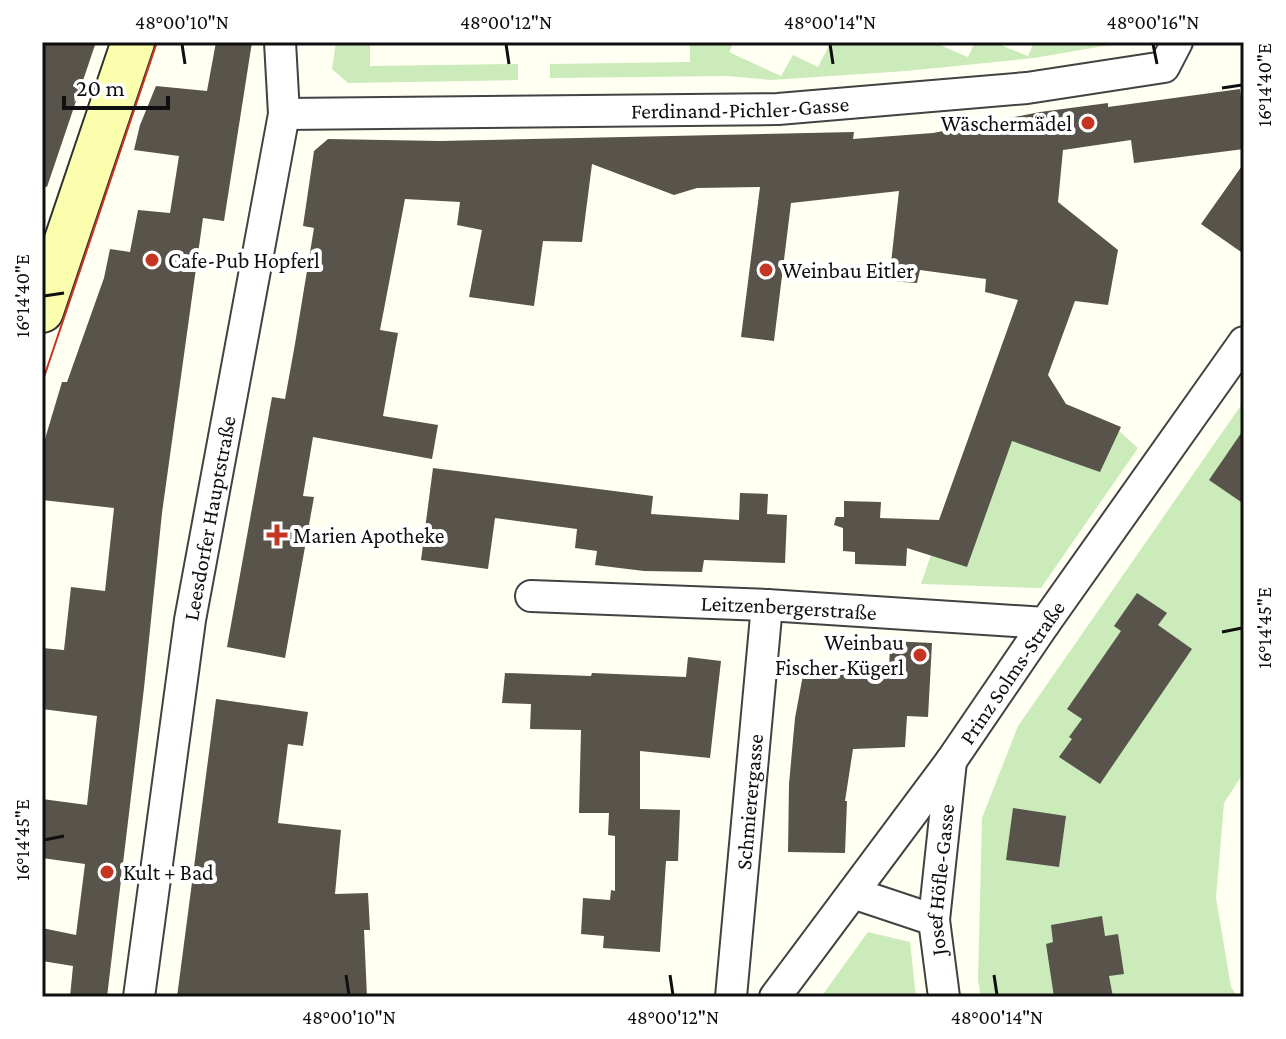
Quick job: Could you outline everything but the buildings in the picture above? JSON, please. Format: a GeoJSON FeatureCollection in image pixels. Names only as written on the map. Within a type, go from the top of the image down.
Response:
{"type":"FeatureCollection","features":[{"type":"Feature","properties":{"kind":"street"},"geometry":{"type":"LineString","coordinates":[[42,311],[133,42]]}},
{"type":"Feature","properties":{"kind":"street","name":"Leesdorfer Hauptstraße"},"geometry":{"type":"LineString","coordinates":[[139,997],[190,620],[284,114],[280,42]]}},
{"type":"Feature","properties":{"kind":"street","name":"Ferdinand-Pichler-Gasse"},"geometry":{"type":"LineString","coordinates":[[284,114],[794,108],[1027,88],[1164,67],[1177,42]]}},
{"type":"Feature","properties":{"kind":"street","name":"Prinz Solms-Straße"},"geometry":{"type":"LineString","coordinates":[[775,997],[951,761],[1244,342]]}},
{"type":"Feature","properties":{"kind":"street","name":"Leitzenbergerstraße"},"geometry":{"type":"LineString","coordinates":[[531,596],[767,605],[1045,623]]}},
{"type":"Feature","properties":{"kind":"street","name":"Schmierergasse"},"geometry":{"type":"LineString","coordinates":[[731,997],[767,605]]}},
{"type":"Feature","properties":{"kind":"street","name":"Josef Höfle-Gasse"},"geometry":{"type":"LineString","coordinates":[[944,997],[934,920],[951,761]]}},
{"type":"Feature","properties":{"kind":"street"},"geometry":{"type":"LineString","coordinates":[[853,893],[934,920]]}},
{"type":"Feature","properties":{"kind":"green space"},"geometry":{"type":"Polygon","coordinates":[[[336,42],[370,42],[370,66],[518,64],[518,80],[348,83],[332,69],[336,42]]]}},
{"type":"Feature","properties":{"kind":"green space"},"geometry":{"type":"Polygon","coordinates":[[[690,42],[734,42],[729,52],[781,76],[793,55],[818,67],[831,42],[933,42],[968,57],[975,42],[993,42],[1028,56],[1034,42],[1127,42],[1034,58],[771,80],[727,76],[550,78],[550,64],[690,62],[690,42]]]}},
{"type":"Feature","properties":{"kind":"green space"},"geometry":{"type":"Polygon","coordinates":[[[1244,401],[1244,772],[1224,803],[1216,898],[1231,987],[1238,997],[981,997],[978,980],[982,818],[1018,726],[1244,401]]]}},
{"type":"Feature","properties":{"kind":"green space"},"geometry":{"type":"Polygon","coordinates":[[[1119,431],[1138,448],[1041,588],[921,584],[931,555],[1012,441],[1119,431]]]}},
{"type":"Feature","properties":{"kind":"green space"},"geometry":{"type":"Polygon","coordinates":[[[868,932],[910,942],[916,997],[821,997],[868,932]]]}},
{"type":"Feature","properties":{"kind":"tram line"},"geometry":{"type":"LineString","coordinates":[[42,383],[157,42]]}},
{"type":"Feature","properties":{"kind":"place","name":"Wäschermädel"},"geometry":{"type":"Point","coordinates":[1088,123]}},
{"type":"Feature","properties":{"kind":"place","name":"Cafe-Pub Hopferl"},"geometry":{"type":"Point","coordinates":[152,260]}},
{"type":"Feature","properties":{"kind":"place","name":"Weinbau Eitler"},"geometry":{"type":"Point","coordinates":[766,270]}},
{"type":"Feature","properties":{"kind":"place","name":"Marien Apotheke"},"geometry":{"type":"Point","coordinates":[277,535]}},
{"type":"Feature","properties":{"kind":"place","name":"Weinbau Fischer-Kügerl"},"geometry":{"type":"Point","coordinates":[920,655]}},
{"type":"Feature","properties":{"kind":"place","name":"Kult + Bad"},"geometry":{"type":"Point","coordinates":[107,872]}}]}
